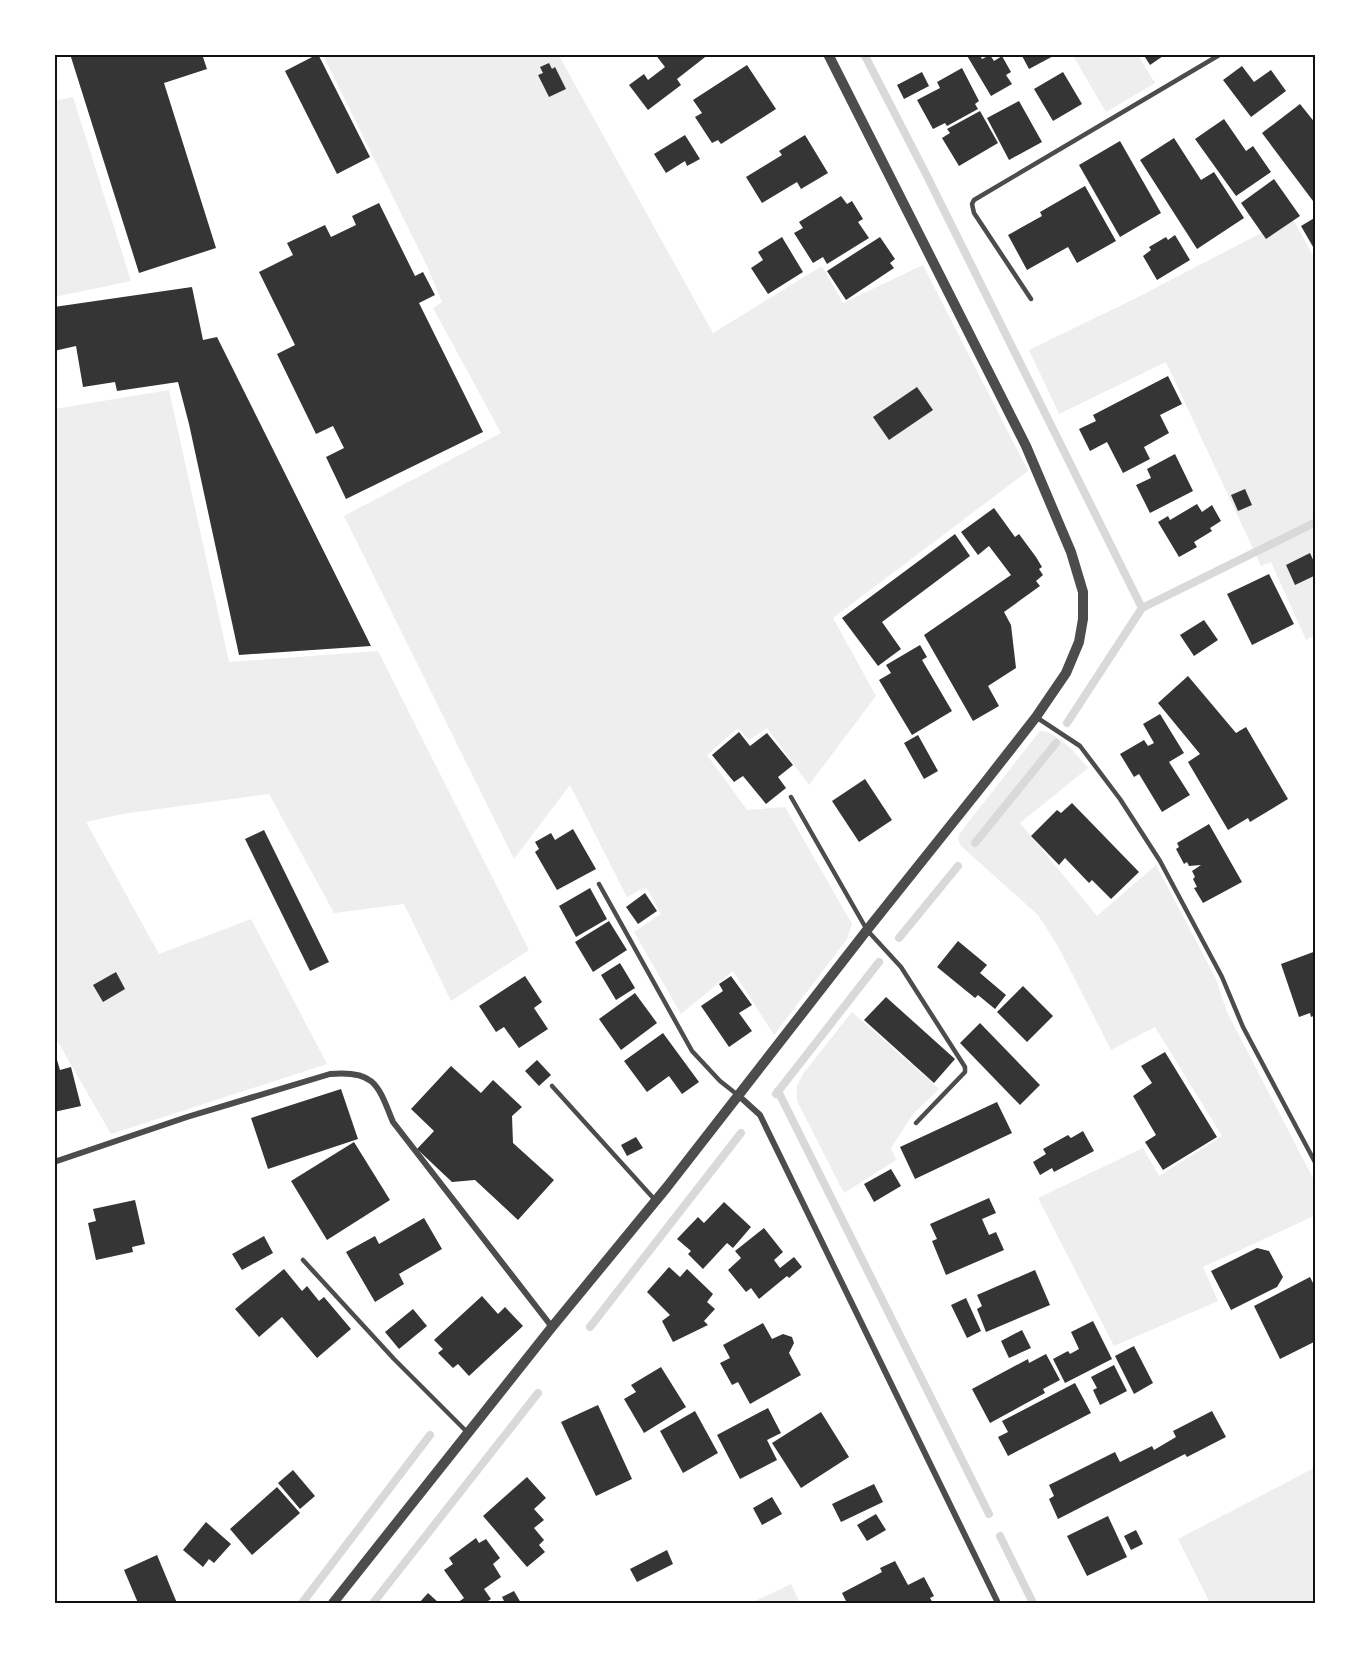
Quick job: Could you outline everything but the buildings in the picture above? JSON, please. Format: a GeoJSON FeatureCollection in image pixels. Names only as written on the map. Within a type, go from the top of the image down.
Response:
{"type":"FeatureCollection","features":[{"type":"Feature","properties":{"kind":"street"},"geometry":{"type":"LineString","coordinates":[[333,1603],[739,1096],[1036,717],[1066,673],[1079,642],[1083,620],[1083,592],[1071,552],[1026,446],[828,54]]}},
{"type":"Feature","properties":{"kind":"street"},"geometry":{"type":"LineString","coordinates":[[54,1162],[187,1117],[330,1074],[345,1072],[359,1076],[368,1079],[379,1088],[393,1122],[552,1327]]}},
{"type":"Feature","properties":{"kind":"street"},"geometry":{"type":"LineString","coordinates":[[739,1096],[760,1115],[998,1603]]}},
{"type":"Feature","properties":{"kind":"lane"},"geometry":{"type":"LineString","coordinates":[[1031,299],[974,213],[972,204],[974,200],[1221,54]]}},
{"type":"Feature","properties":{"kind":"lane"},"geometry":{"type":"LineString","coordinates":[[1036,717],[1080,746],[1120,798],[1161,861],[1222,977],[1243,1027],[1316,1164]]}},
{"type":"Feature","properties":{"kind":"lane"},"geometry":{"type":"LineString","coordinates":[[791,797],[867,930],[901,967],[965,1067],[965,1072],[916,1123]]}},
{"type":"Feature","properties":{"kind":"lane"},"geometry":{"type":"LineString","coordinates":[[599,884],[692,1051],[720,1081],[739,1096]]}},
{"type":"Feature","properties":{"kind":"lane"},"geometry":{"type":"LineString","coordinates":[[552,1086],[655,1200]]}},
{"type":"Feature","properties":{"kind":"lane"},"geometry":{"type":"LineString","coordinates":[[303,1260],[394,1359],[468,1433]]}},
{"type":"Feature","properties":{"kind":"shaded area"},"geometry":{"type":"Polygon","coordinates":[[[558,54],[713,333],[822,266],[843,303],[923,265],[1028,471],[833,618],[876,696],[809,785],[767,728],[749,740],[738,728],[707,755],[747,810],[785,807],[852,924],[847,939],[774,1035],[733,971],[681,1014],[634,932],[661,914],[646,887],[627,897],[570,785],[514,859],[344,516],[501,433],[433,308],[442,302],[428,268],[323,55],[558,54]]]}},
{"type":"Feature","properties":{"kind":"shaded area"},"geometry":{"type":"Polygon","coordinates":[[[1072,54],[1137,54],[1155,83],[1106,112],[1072,54]]]}},
{"type":"Feature","properties":{"kind":"shaded area"},"geometry":{"type":"Polygon","coordinates":[[[73,97],[131,281],[54,297],[54,101],[73,97]]]}},
{"type":"Feature","properties":{"kind":"shaded area"},"geometry":{"type":"Polygon","coordinates":[[[1292,217],[1316,261],[1316,635],[1306,640],[1271,562],[1261,566],[1166,362],[1059,414],[1029,350],[1136,298],[1292,217]]]}},
{"type":"Feature","properties":{"kind":"shaded area"},"geometry":{"type":"Polygon","coordinates":[[[169,390],[229,662],[378,651],[529,950],[451,1001],[404,904],[334,913],[269,794],[122,814],[86,822],[159,954],[251,919],[327,1064],[111,1134],[54,1035],[54,409],[169,390]]]}},
{"type":"Feature","properties":{"kind":"shaded area"},"geometry":{"type":"Polygon","coordinates":[[[1040,731],[1060,739],[1088,768],[1020,823],[1097,916],[1156,865],[1216,979],[1227,1012],[1316,1184],[1316,1215],[1203,1267],[1218,1301],[1114,1346],[1038,1198],[1143,1148],[1159,1176],[1222,1136],[1155,1027],[1111,1050],[1059,948],[1038,915],[961,846],[958,840],[959,834],[1040,731]]]}},
{"type":"Feature","properties":{"kind":"shaded area"},"geometry":{"type":"Polygon","coordinates":[[[852,1012],[939,1089],[913,1114],[891,1148],[896,1160],[844,1193],[797,1101],[797,1086],[803,1074],[852,1012]]]}},
{"type":"Feature","properties":{"kind":"shaded area"},"geometry":{"type":"Polygon","coordinates":[[[1316,1467],[1316,1603],[1210,1603],[1178,1539],[1316,1467]]]}},
{"type":"Feature","properties":{"kind":"shaded area"},"geometry":{"type":"Polygon","coordinates":[[[791,1584],[800,1603],[751,1603],[791,1584]]]}},
{"type":"Feature","properties":{"kind":"waterway"},"geometry":{"type":"LineString","coordinates":[[864,54],[1142,608],[1316,522]]}},
{"type":"Feature","properties":{"kind":"waterway"},"geometry":{"type":"LineString","coordinates":[[1067,723],[1142,608]]}},
{"type":"Feature","properties":{"kind":"waterway"},"geometry":{"type":"LineString","coordinates":[[975,843],[1056,743]]}},
{"type":"Feature","properties":{"kind":"waterway"},"geometry":{"type":"LineString","coordinates":[[899,938],[958,866]]}},
{"type":"Feature","properties":{"kind":"waterway"},"geometry":{"type":"LineString","coordinates":[[776,1094],[879,962]]}},
{"type":"Feature","properties":{"kind":"waterway"},"geometry":{"type":"LineString","coordinates":[[778,1091],[989,1514]]}},
{"type":"Feature","properties":{"kind":"waterway"},"geometry":{"type":"LineString","coordinates":[[590,1327],[741,1133]]}},
{"type":"Feature","properties":{"kind":"waterway"},"geometry":{"type":"LineString","coordinates":[[373,1603],[538,1393]]}},
{"type":"Feature","properties":{"kind":"waterway"},"geometry":{"type":"LineString","coordinates":[[302,1603],[430,1435]]}},
{"type":"Feature","properties":{"kind":"waterway"},"geometry":{"type":"LineString","coordinates":[[1000,1536],[1033,1603]]}}]}
